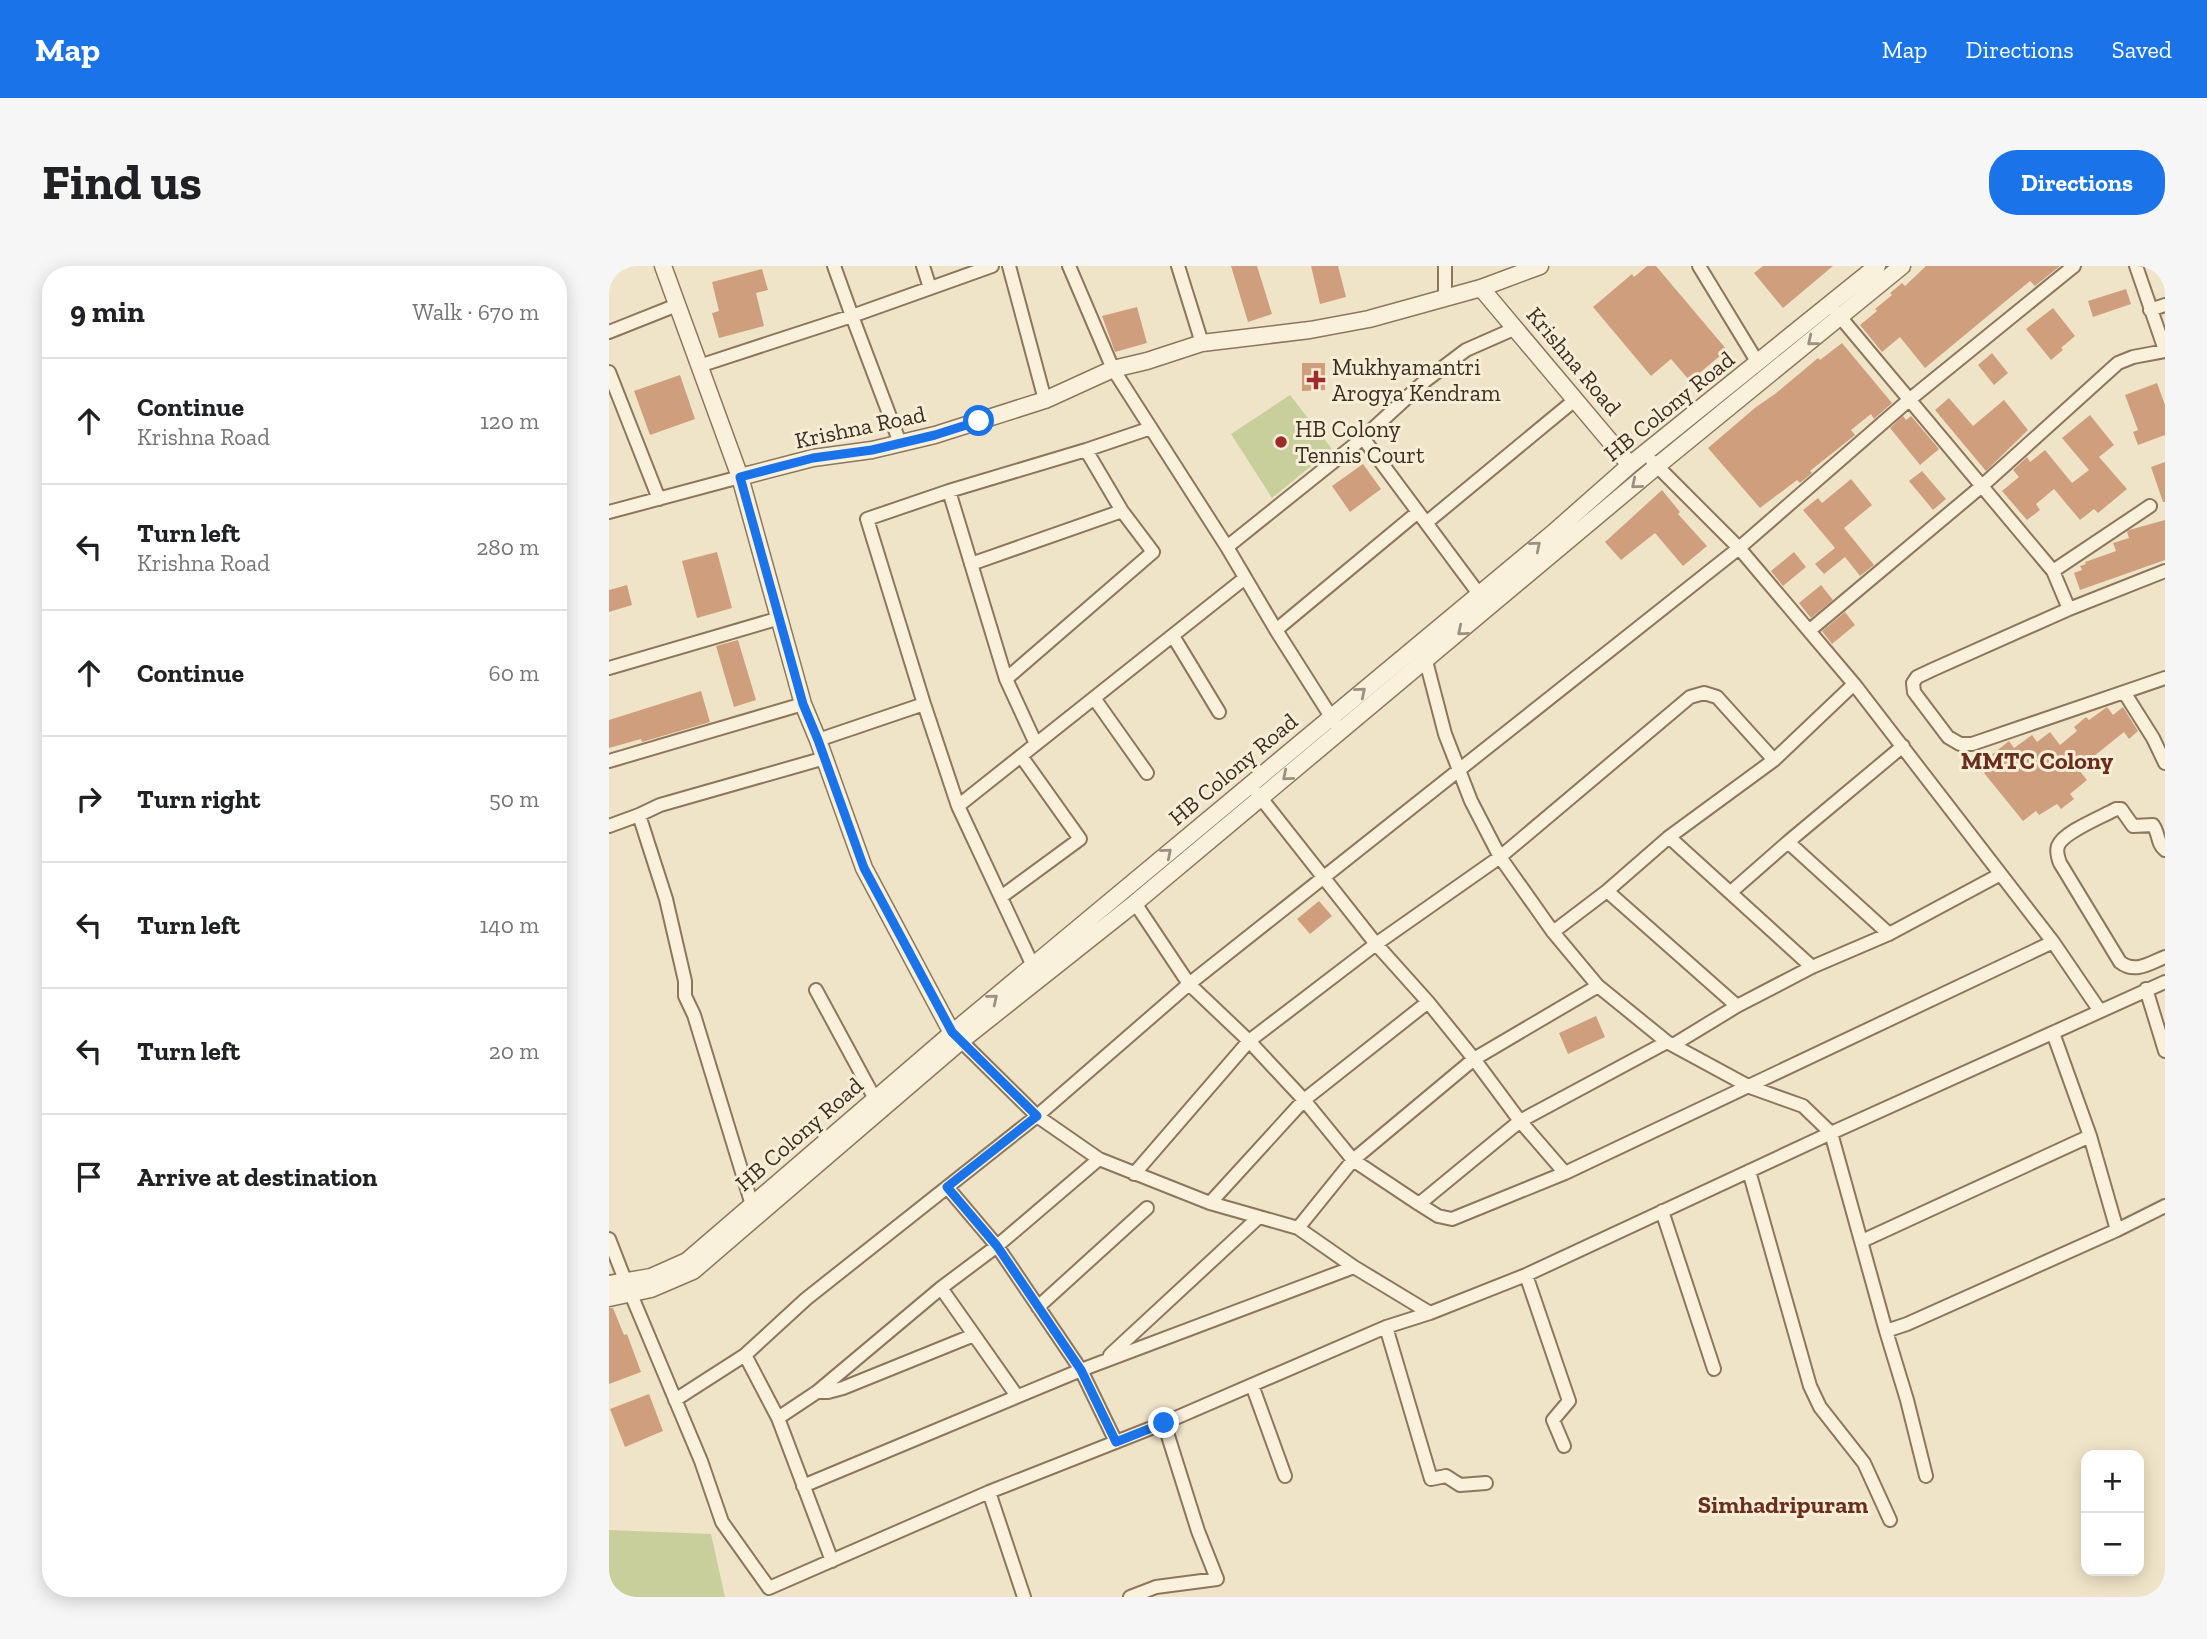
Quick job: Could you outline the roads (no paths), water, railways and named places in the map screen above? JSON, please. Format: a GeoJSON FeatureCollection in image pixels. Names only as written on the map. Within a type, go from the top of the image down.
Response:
{"type":"FeatureCollection","features":[{"type":"Feature","properties":{"kind":"street"},"geometry":{"type":"LineString","coordinates":[[663,266],[740,477],[803,704],[864,868],[956,1037],[1037,1116],[1099,1159],[1210,1203],[1298,1228],[1354,1267],[1430,1313]]}},
{"type":"Feature","properties":{"kind":"street"},"geometry":{"type":"LineString","coordinates":[[834,266],[900,443]]}},
{"type":"Feature","properties":{"kind":"street"},"geometry":{"type":"LineString","coordinates":[[923,266],[930,288]]}},
{"type":"Feature","properties":{"kind":"street"},"geometry":{"type":"LineString","coordinates":[[699,366],[992,266]]}},
{"type":"Feature","properties":{"kind":"street"},"geometry":{"type":"LineString","coordinates":[[1009,266],[1045,400]]}},
{"type":"Feature","properties":{"kind":"street"},"geometry":{"type":"LineString","coordinates":[[1069,266],[1113,369],[1341,731]]}},
{"type":"Feature","properties":{"kind":"street"},"geometry":{"type":"LineString","coordinates":[[1178,266],[1202,343]]}},
{"type":"Feature","properties":{"kind":"street"},"geometry":{"type":"LineString","coordinates":[[1445,266],[1445,298]]}},
{"type":"Feature","properties":{"kind":"street","name":"Krishna Road"},"geometry":{"type":"LineString","coordinates":[[740,477],[813,458],[872,450],[946,431],[1045,400],[1113,369],[1202,343],[1310,330],[1369,319],[1481,288],[1540,266]]}},
{"type":"Feature","properties":{"kind":"street"},"geometry":{"type":"LineString","coordinates":[[1699,266],[1758,363]]}},
{"type":"Feature","properties":{"kind":"street","name":"HB Colony Road"},"geometry":{"type":"LineString","coordinates":[[621,1286],[651,1277],[687,1261],[875,1099],[956,1037],[1033,966],[1630,465],[1758,363],[1835,311],[1877,266]]}},
{"type":"Feature","properties":{"kind":"street"},"geometry":{"type":"LineString","coordinates":[[621,1286],[651,1289],[693,1271],[956,1037],[1135,903],[1657,466],[1835,311],[1902,266]]}},
{"type":"Feature","properties":{"kind":"street"},"geometry":{"type":"LineString","coordinates":[[675,1400],[745,1355],[806,1299],[1037,1116],[1189,984],[1739,548],[1909,400],[2074,266]]}},
{"type":"Feature","properties":{"kind":"street"},"geometry":{"type":"LineString","coordinates":[[1810,630],[1983,485],[2118,363],[2165,350],[2136,266]]}},
{"type":"Feature","properties":{"kind":"street","name":"Krishna Road"},"geometry":{"type":"LineString","coordinates":[[1481,288],[1630,465]]}},
{"type":"Feature","properties":{"kind":"street"},"geometry":{"type":"LineString","coordinates":[[609,332],[677,305]]}},
{"type":"Feature","properties":{"kind":"street"},"geometry":{"type":"LineString","coordinates":[[2150,310],[2165,305]]}},
{"type":"Feature","properties":{"kind":"street"},"geometry":{"type":"LineString","coordinates":[[1835,311],[2053,571],[2069,609]]}},
{"type":"Feature","properties":{"kind":"street"},"geometry":{"type":"LineString","coordinates":[[1227,547],[1363,438],[1425,381],[1466,350],[1517,328]]}},
{"type":"Feature","properties":{"kind":"street"},"geometry":{"type":"LineString","coordinates":[[609,372],[659,499]]}},
{"type":"Feature","properties":{"kind":"street"},"geometry":{"type":"LineString","coordinates":[[1426,523],[1576,399]]}},
{"type":"Feature","properties":{"kind":"street"},"geometry":{"type":"LineString","coordinates":[[1033,966],[958,806],[867,519],[1151,428]]}},
{"type":"Feature","properties":{"kind":"street"},"geometry":{"type":"LineString","coordinates":[[1363,438],[1479,594]]}},
{"type":"Feature","properties":{"kind":"street"},"geometry":{"type":"LineString","coordinates":[[1006,679],[1153,552],[1122,510],[1086,450]]}},
{"type":"Feature","properties":{"kind":"street"},"geometry":{"type":"LineString","coordinates":[[1645,453],[1739,548],[1810,630],[2053,942],[2100,1011]]}},
{"type":"Feature","properties":{"kind":"street"},"geometry":{"type":"LineString","coordinates":[[609,512],[740,477]]}},
{"type":"Feature","properties":{"kind":"street"},"geometry":{"type":"LineString","coordinates":[[949,491],[1006,679],[1036,744]]}},
{"type":"Feature","properties":{"kind":"street"},"geometry":{"type":"LineString","coordinates":[[2053,571],[2150,506]]}},
{"type":"Feature","properties":{"kind":"street"},"geometry":{"type":"LineString","coordinates":[[971,564],[1122,510]]}},
{"type":"Feature","properties":{"kind":"street"},"geometry":{"type":"LineString","coordinates":[[1276,630],[1418,512]]}},
{"type":"Feature","properties":{"kind":"street"},"geometry":{"type":"LineString","coordinates":[[2165,571],[2069,609],[1917,677],[1913,683],[1914,692],[1948,737],[1960,744],[1972,744],[2165,678]]}},
{"type":"Feature","properties":{"kind":"street"},"geometry":{"type":"LineString","coordinates":[[958,806],[1245,578]]}},
{"type":"Feature","properties":{"kind":"street"},"geometry":{"type":"LineString","coordinates":[[609,668],[780,618]]}},
{"type":"Feature","properties":{"kind":"street"},"geometry":{"type":"LineString","coordinates":[[1173,636],[1219,712]]}},
{"type":"Feature","properties":{"kind":"street"},"geometry":{"type":"LineString","coordinates":[[1426,661],[1445,734],[1458,770],[1500,857],[1553,932],[1598,986],[1670,1043],[1750,1087],[1803,1106],[1831,1133],[1926,1476]]}},
{"type":"Feature","properties":{"kind":"street"},"geometry":{"type":"LineString","coordinates":[[1553,932],[1607,891],[1669,837],[1774,760],[1854,684]]}},
{"type":"Feature","properties":{"kind":"street"},"geometry":{"type":"LineString","coordinates":[[2124,692],[2153,738],[2165,763]]}},
{"type":"Feature","properties":{"kind":"street"},"geometry":{"type":"LineString","coordinates":[[1134,1174],[1249,1041],[1376,944],[1500,857],[1690,698],[1704,693],[1717,697],[1774,760]]}},
{"type":"Feature","properties":{"kind":"street"},"geometry":{"type":"LineString","coordinates":[[1094,698],[1147,773]]}},
{"type":"Feature","properties":{"kind":"street"},"geometry":{"type":"LineString","coordinates":[[609,761],[803,704]]}},
{"type":"Feature","properties":{"kind":"street"},"geometry":{"type":"LineString","coordinates":[[818,740],[924,704]]}},
{"type":"Feature","properties":{"kind":"street"},"geometry":{"type":"LineString","coordinates":[[1731,892],[1903,746]]}},
{"type":"Feature","properties":{"kind":"street"},"geometry":{"type":"LineString","coordinates":[[1001,897],[1080,839],[1021,756]]}},
{"type":"Feature","properties":{"kind":"street"},"geometry":{"type":"LineString","coordinates":[[609,825],[660,805],[825,758]]}},
{"type":"Feature","properties":{"kind":"street"},"geometry":{"type":"LineString","coordinates":[[1249,785],[1565,1173]]}},
{"type":"Feature","properties":{"kind":"street"},"geometry":{"type":"LineString","coordinates":[[2165,850],[2160,846],[2153,825],[2133,827],[2121,809],[2116,809],[2064,837],[2058,845],[2057,854],[2120,962],[2134,969],[2165,957]]}},
{"type":"Feature","properties":{"kind":"street"},"geometry":{"type":"LineString","coordinates":[[639,815],[666,899],[685,981],[685,996],[694,1015],[752,1205]]}},
{"type":"Feature","properties":{"kind":"street"},"geometry":{"type":"LineString","coordinates":[[1669,837],[1812,967]]}},
{"type":"Feature","properties":{"kind":"street"},"geometry":{"type":"LineString","coordinates":[[1788,842],[1889,934]]}},
{"type":"Feature","properties":{"kind":"street"},"geometry":{"type":"LineString","coordinates":[[1419,1205],[1520,1121],[1812,967],[1889,934],[2000,875]]}},
{"type":"Feature","properties":{"kind":"street"},"geometry":{"type":"LineString","coordinates":[[1607,891],[1737,1006]]}},
{"type":"Feature","properties":{"kind":"street"},"geometry":{"type":"LineString","coordinates":[[1135,903],[1189,984],[1249,1041],[1304,1100],[1353,1160],[1419,1205],[1438,1216],[1452,1219],[1565,1173],[2053,942]]}},
{"type":"Feature","properties":{"kind":"street"},"geometry":{"type":"LineString","coordinates":[[609,1238],[621,1286],[675,1400],[701,1461],[722,1522],[774,1592],[832,1561],[989,1492],[1164,1423],[1386,1327],[1430,1313],[1526,1275],[2165,982]]}},
{"type":"Feature","properties":{"kind":"street"},"geometry":{"type":"LineString","coordinates":[[1298,1228],[1353,1160],[1474,1059],[1598,986]]}},
{"type":"Feature","properties":{"kind":"street"},"geometry":{"type":"LineString","coordinates":[[2146,989],[2165,1051]]}},
{"type":"Feature","properties":{"kind":"street"},"geometry":{"type":"LineString","coordinates":[[816,990],[875,1099]]}},
{"type":"Feature","properties":{"kind":"street"},"geometry":{"type":"LineString","coordinates":[[1210,1203],[1304,1100],[1428,1002]]}},
{"type":"Feature","properties":{"kind":"street"},"geometry":{"type":"LineString","coordinates":[[2053,1033],[2090,1136],[2117,1230]]}},
{"type":"Feature","properties":{"kind":"street"},"geometry":{"type":"LineString","coordinates":[[1862,1241],[2090,1136]]}},
{"type":"Feature","properties":{"kind":"street"},"geometry":{"type":"LineString","coordinates":[[778,1418],[817,1392],[1099,1159]]}},
{"type":"Feature","properties":{"kind":"street"},"geometry":{"type":"LineString","coordinates":[[1749,1171],[1810,1386],[1820,1407],[1864,1463],[1890,1521]]}},
{"type":"Feature","properties":{"kind":"street"},"geometry":{"type":"LineString","coordinates":[[947,1187],[997,1246],[1081,1370],[1116,1442]]}},
{"type":"Feature","properties":{"kind":"street"},"geometry":{"type":"LineString","coordinates":[[1886,1331],[2117,1230],[2165,1206]]}},
{"type":"Feature","properties":{"kind":"street"},"geometry":{"type":"LineString","coordinates":[[1038,1307],[1147,1208]]}},
{"type":"Feature","properties":{"kind":"street"},"geometry":{"type":"LineString","coordinates":[[1662,1211],[1714,1368]]}},
{"type":"Feature","properties":{"kind":"street"},"geometry":{"type":"LineString","coordinates":[[1104,1361],[1259,1217]]}},
{"type":"Feature","properties":{"kind":"street"},"geometry":{"type":"LineString","coordinates":[[803,1486],[1081,1370],[1354,1267]]}},
{"type":"Feature","properties":{"kind":"street"},"geometry":{"type":"LineString","coordinates":[[1526,1275],[1569,1401],[1553,1420],[1564,1446]]}},
{"type":"Feature","properties":{"kind":"street"},"geometry":{"type":"LineString","coordinates":[[609,1298],[621,1286]]}},
{"type":"Feature","properties":{"kind":"street"},"geometry":{"type":"LineString","coordinates":[[941,1288],[1017,1396]]}},
{"type":"Feature","properties":{"kind":"street"},"geometry":{"type":"LineString","coordinates":[[1386,1327],[1430,1479],[1446,1476],[1459,1485],[1486,1483]]}},
{"type":"Feature","properties":{"kind":"street"},"geometry":{"type":"LineString","coordinates":[[817,1392],[834,1391],[868,1379],[974,1335]]}},
{"type":"Feature","properties":{"kind":"street"},"geometry":{"type":"LineString","coordinates":[[745,1355],[778,1418],[832,1561]]}},
{"type":"Feature","properties":{"kind":"street"},"geometry":{"type":"LineString","coordinates":[[1252,1385],[1285,1476]]}},
{"type":"Feature","properties":{"kind":"street"},"geometry":{"type":"LineString","coordinates":[[1130,1597],[1156,1587],[1217,1579],[1198,1531],[1164,1423]]}},
{"type":"Feature","properties":{"kind":"street"},"geometry":{"type":"LineString","coordinates":[[989,1492],[1024,1597]]}},
{"type":"Feature","properties":{"kind":"place","name":"Mukhyamantri Arogya Kendram"},"geometry":{"type":"Point","coordinates":[1316,380]}},
{"type":"Feature","properties":{"kind":"place","name":"HB Colony Tennis Court"},"geometry":{"type":"Point","coordinates":[1281,442]}},
{"type":"Feature","properties":{"kind":"district","name":"MMTC Colony"},"geometry":{"type":"Point","coordinates":[2037,761]}},
{"type":"Feature","properties":{"kind":"district","name":"Simhadripuram"},"geometry":{"type":"Point","coordinates":[1783,1505]}}]}
